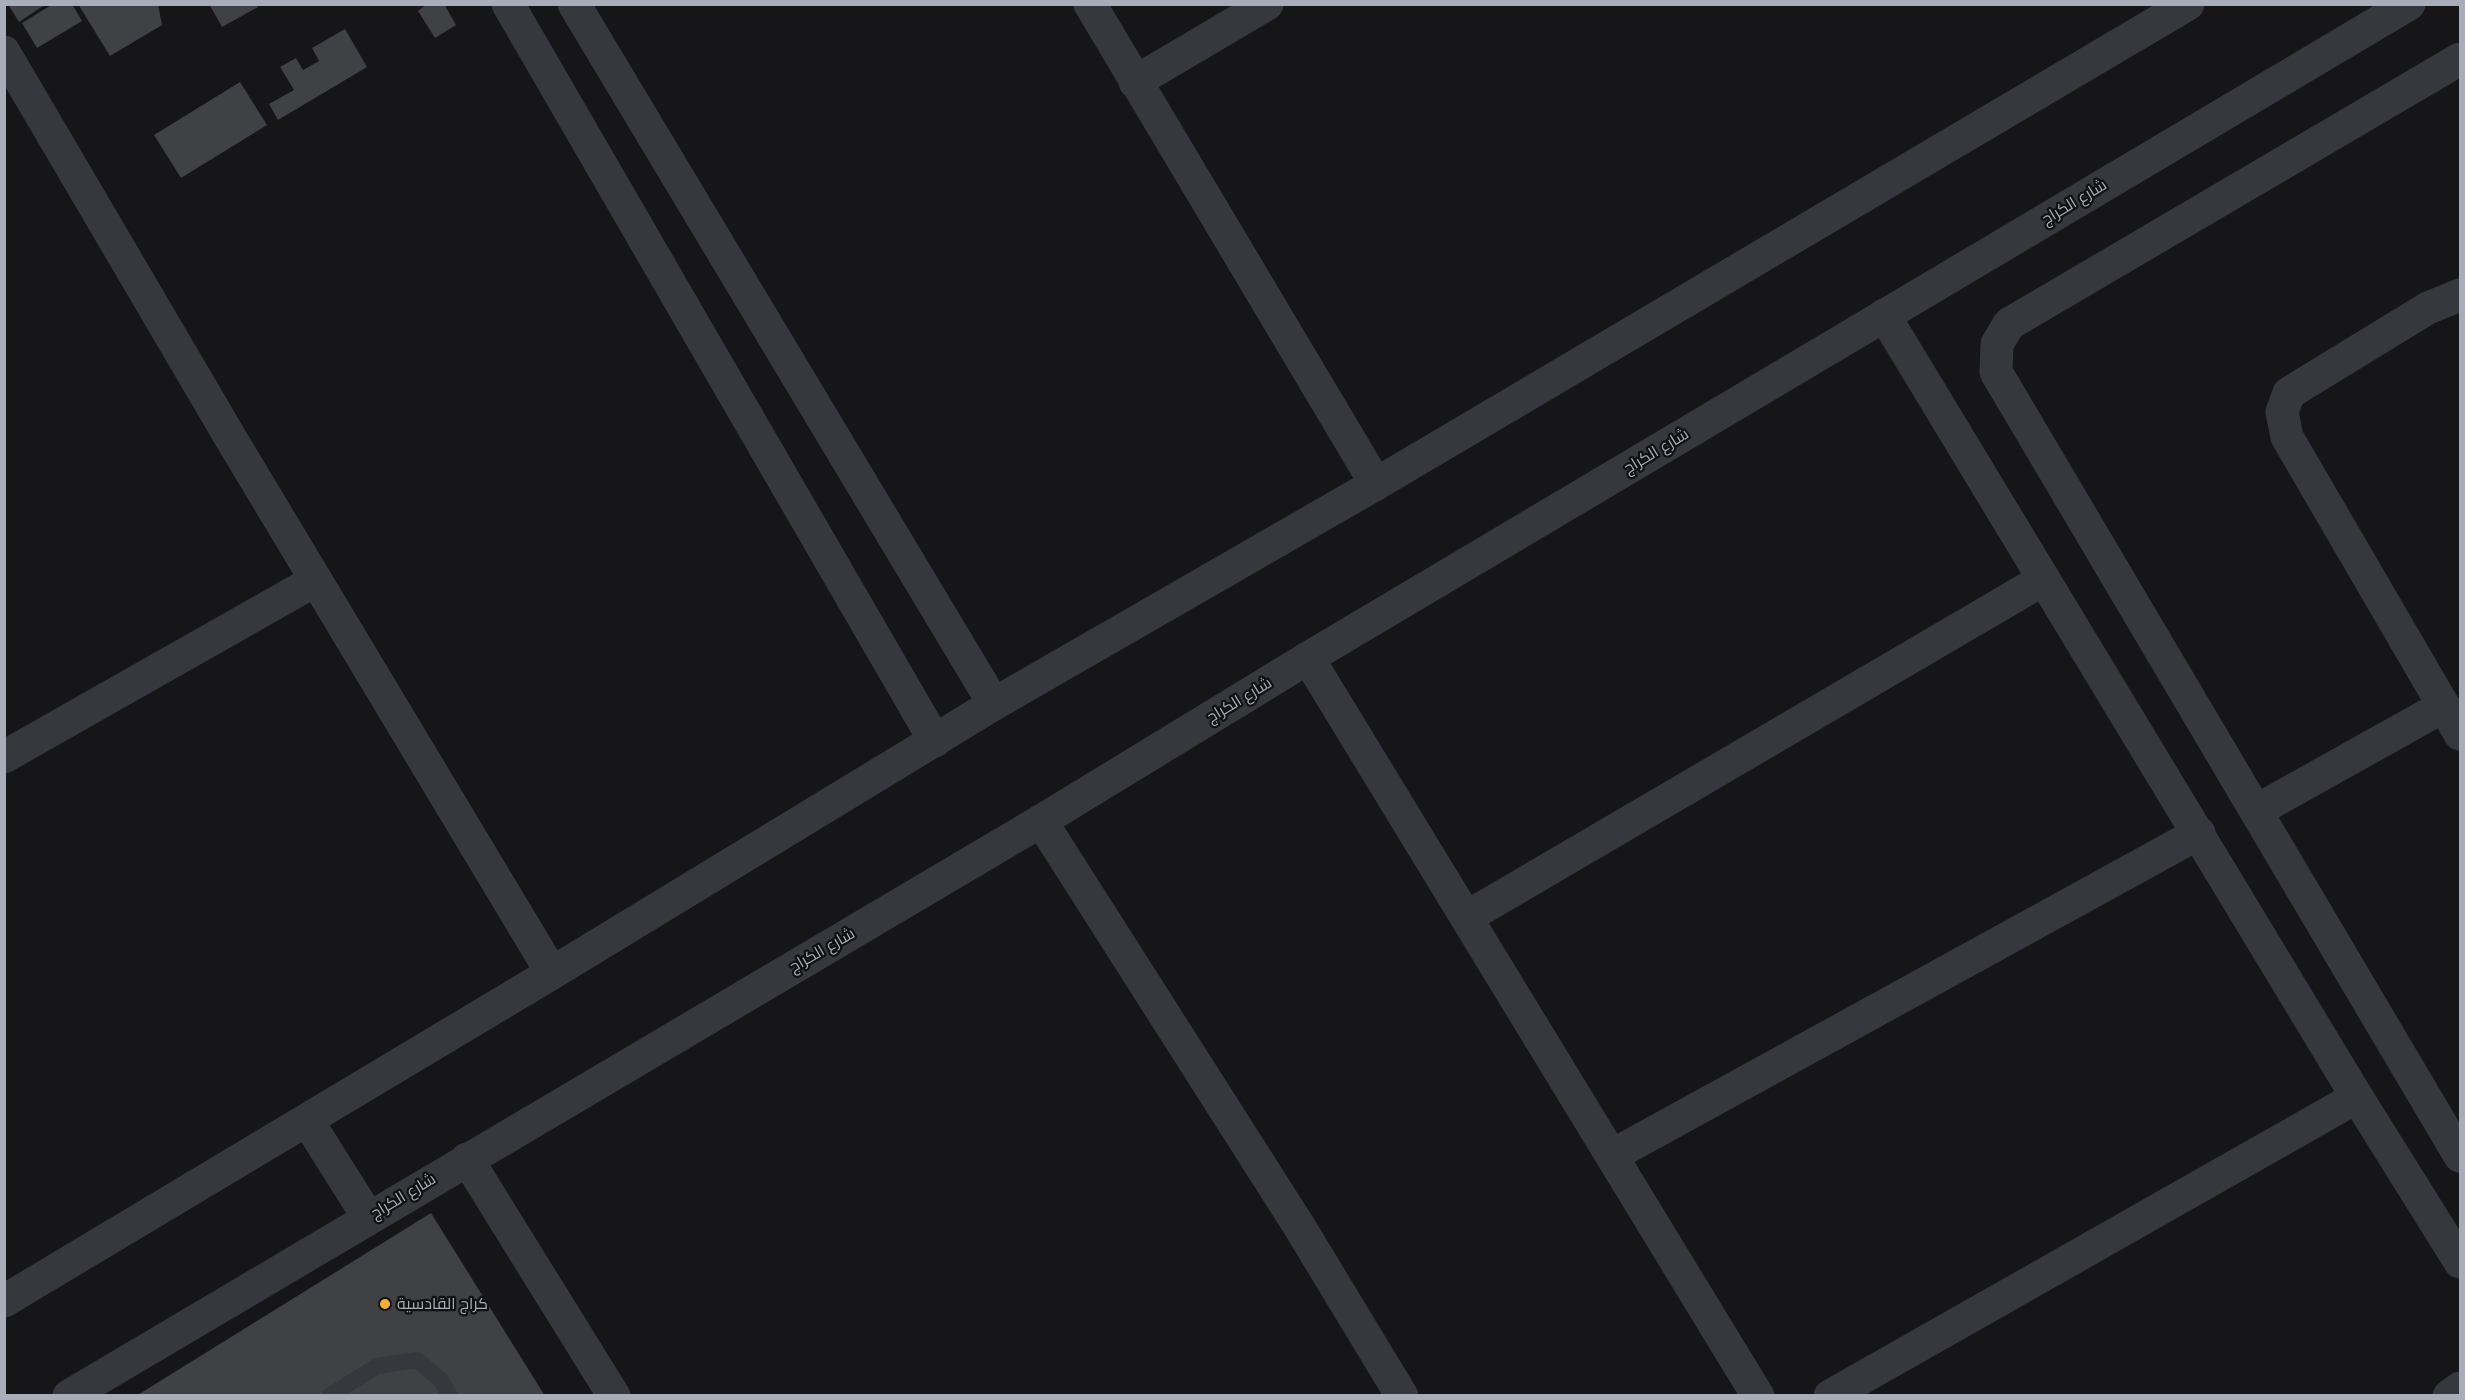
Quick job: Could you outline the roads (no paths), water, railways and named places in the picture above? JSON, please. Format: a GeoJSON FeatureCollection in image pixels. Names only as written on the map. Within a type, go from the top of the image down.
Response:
{"type":"FeatureCollection","features":[{"type":"Feature","properties":{"kind":"street"},"geometry":{"type":"LineString","coordinates":[[508,4],[935,741]]}},
{"type":"Feature","properties":{"kind":"street"},"geometry":{"type":"LineString","coordinates":[[574,4],[994,704]]}},
{"type":"Feature","properties":{"kind":"street"},"geometry":{"type":"LineString","coordinates":[[1090,4],[1376,484]]}},
{"type":"Feature","properties":{"kind":"street"},"geometry":{"type":"LineString","coordinates":[[1135,82],[1268,4]]}},
{"type":"Feature","properties":{"kind":"street"},"geometry":{"type":"LineString","coordinates":[[4,1301],[552,973],[994,704],[1376,484],[2188,4]]}},
{"type":"Feature","properties":{"kind":"street","name":"شارع الكراج"},"geometry":{"type":"LineString","coordinates":[[69,1395],[1041,821],[1308,658],[2409,4]]}},
{"type":"Feature","properties":{"kind":"street"},"geometry":{"type":"LineString","coordinates":[[4,52],[316,580],[552,973]]}},
{"type":"Feature","properties":{"kind":"street"},"geometry":{"type":"LineString","coordinates":[[2460,59],[2009,324],[1997,344],[1996,372],[2460,1156]]}},
{"type":"Feature","properties":{"kind":"street"},"geometry":{"type":"LineString","coordinates":[[2460,295],[2428,308],[2289,393],[2282,412],[2287,437],[2460,734]]}},
{"type":"Feature","properties":{"kind":"street"},"geometry":{"type":"LineString","coordinates":[[1884,315],[2357,1097],[2460,1262]]}},
{"type":"Feature","properties":{"kind":"street"},"geometry":{"type":"LineString","coordinates":[[1467,917],[2044,579]]}},
{"type":"Feature","properties":{"kind":"street"},"geometry":{"type":"LineString","coordinates":[[4,756],[316,580]]}},
{"type":"Feature","properties":{"kind":"street"},"geometry":{"type":"LineString","coordinates":[[1308,658],[1758,1395]]}},
{"type":"Feature","properties":{"kind":"street"},"geometry":{"type":"LineString","coordinates":[[2256,811],[2444,706]]}},
{"type":"Feature","properties":{"kind":"street"},"geometry":{"type":"LineString","coordinates":[[1041,821],[1299,1226],[1402,1395]]}},
{"type":"Feature","properties":{"kind":"street"},"geometry":{"type":"LineString","coordinates":[[1613,1155],[2199,833]]}},
{"type":"Feature","properties":{"kind":"street"},"geometry":{"type":"LineString","coordinates":[[1830,1395],[2357,1097]]}},
{"type":"Feature","properties":{"kind":"street"},"geometry":{"type":"LineString","coordinates":[[308,1120],[368,1217]]}},
{"type":"Feature","properties":{"kind":"street"},"geometry":{"type":"LineString","coordinates":[[467,1159],[614,1395]]}},
{"type":"Feature","properties":{"kind":"street"},"geometry":{"type":"LineString","coordinates":[[2449,1395],[2460,1388]]}},
{"type":"Feature","properties":{"kind":"lane"},"geometry":{"type":"LineString","coordinates":[[329,1395],[377,1366],[417,1360],[441,1380],[450,1395]]}},
{"type":"Feature","properties":{"kind":"place","name":"كراج القادسية"},"geometry":{"type":"Point","coordinates":[385,1304]}}]}
